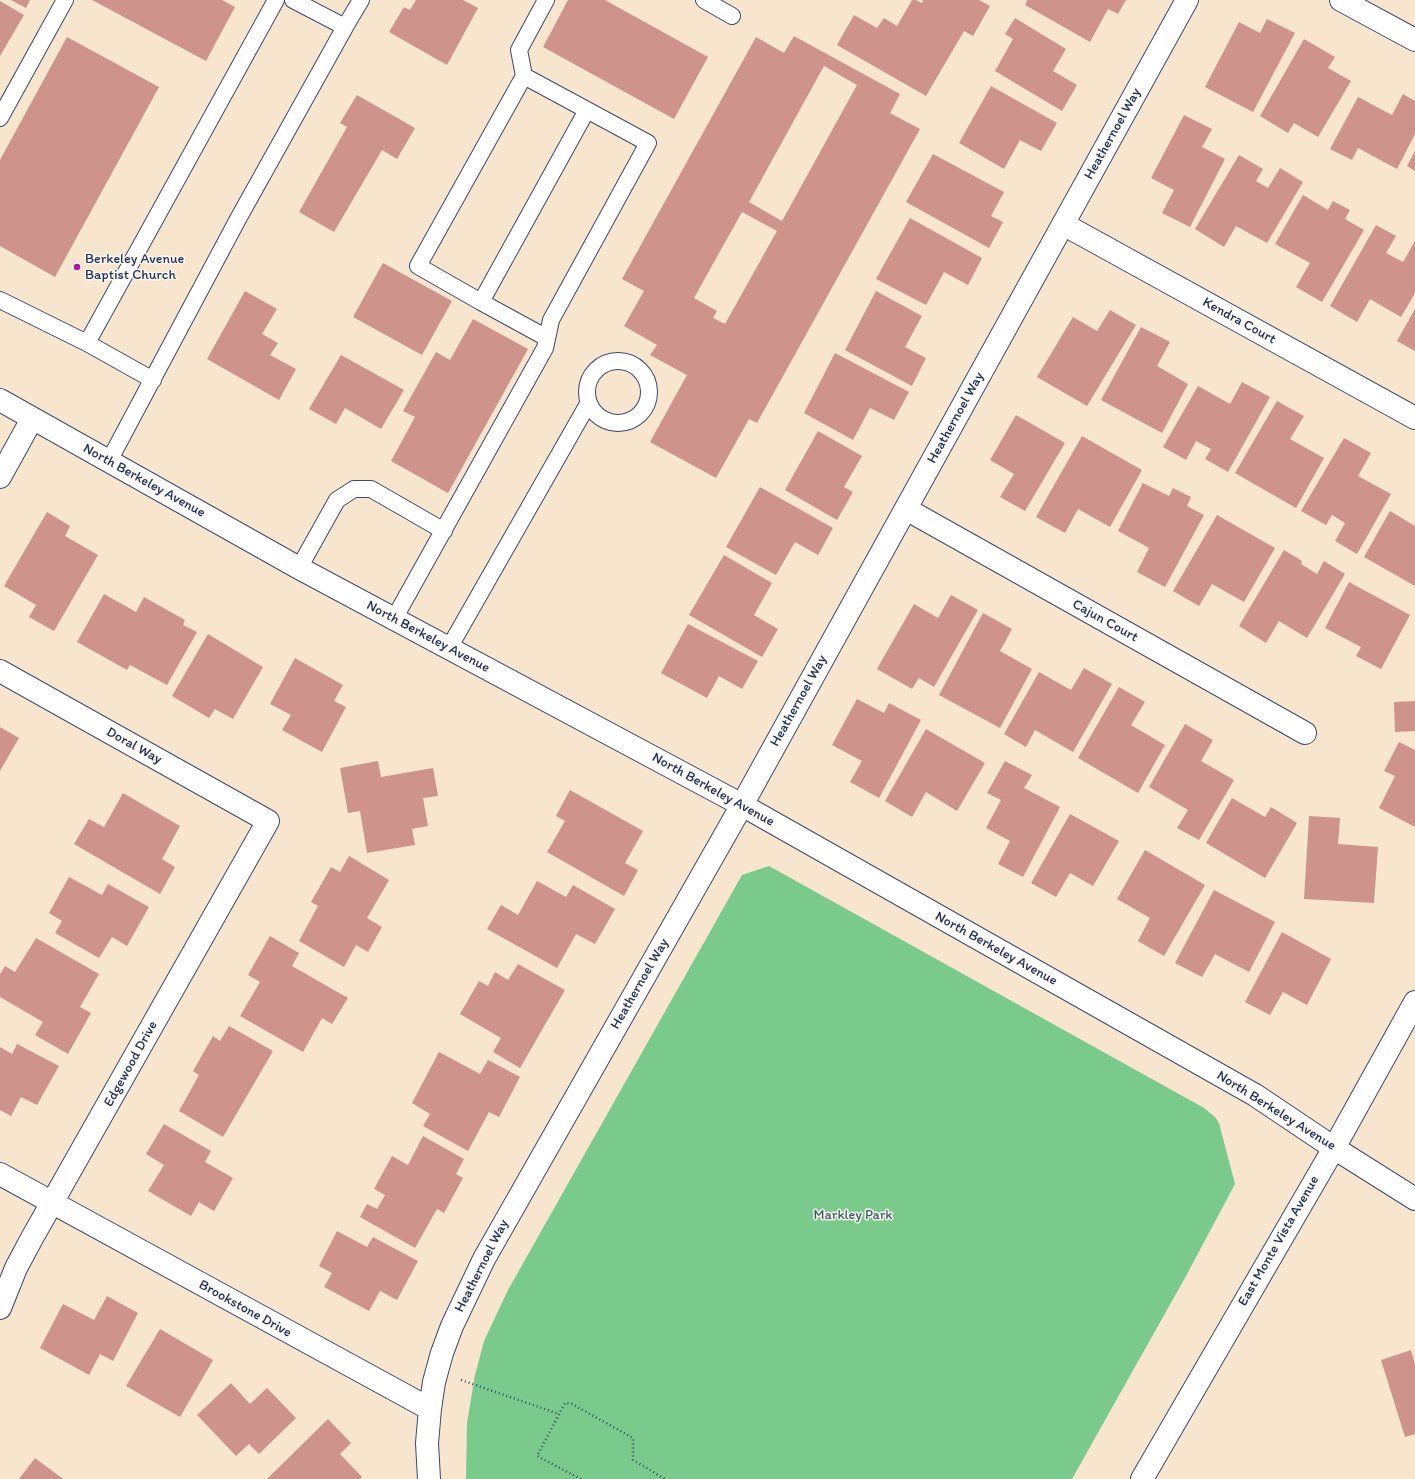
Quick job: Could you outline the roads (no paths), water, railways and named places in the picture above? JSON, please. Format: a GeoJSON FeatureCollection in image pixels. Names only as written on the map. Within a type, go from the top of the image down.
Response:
{"type":"FeatureCollection","features":[{"type":"Feature","properties":{"kind":"street","name":"Heathernoel Way"},"geometry":{"type":"LineString","coordinates":[[430,1409],[434,1382],[442,1353],[467,1293],[484,1259],[742,805],[1187,0]]}},
{"type":"Feature","properties":{"kind":"street"},"geometry":{"type":"LineString","coordinates":[[1341,0],[1415,40]]}},
{"type":"Feature","properties":{"kind":"street","name":"Kendra Court"},"geometry":{"type":"LineString","coordinates":[[1063,224],[1415,418]]}},
{"type":"Feature","properties":{"kind":"street","name":"North Berkeley Avenue"},"geometry":{"type":"LineString","coordinates":[[0,400],[299,568],[742,805],[1255,1095],[1334,1148],[1415,1199]]}},
{"type":"Feature","properties":{"kind":"street"},"geometry":{"type":"LineString","coordinates":[[0,477],[32,419]]}},
{"type":"Feature","properties":{"kind":"street","name":"Cajun Court"},"geometry":{"type":"LineString","coordinates":[[906,508],[1305,732]]}},
{"type":"Feature","properties":{"kind":"street","name":"Doral Way"},"geometry":{"type":"LineString","coordinates":[[0,671],[268,821]]}},
{"type":"Feature","properties":{"kind":"street","name":"Edgewood Drive"},"geometry":{"type":"LineString","coordinates":[[0,1308],[16,1268],[268,821]]}},
{"type":"Feature","properties":{"kind":"street","name":"East Monte Vista Avenue"},"geometry":{"type":"LineString","coordinates":[[1142,1479],[1334,1148],[1415,1002]]}},
{"type":"Feature","properties":{"kind":"street","name":"Brookstone Drive"},"geometry":{"type":"LineString","coordinates":[[0,1174],[430,1409]]}},
{"type":"Feature","properties":{"kind":"street"},"geometry":{"type":"LineString","coordinates":[[429,1479],[427,1443],[430,1409]]}},
{"type":"Feature","properties":{"kind":"lane"},"geometry":{"type":"LineString","coordinates":[[0,118],[65,0]]}},
{"type":"Feature","properties":{"kind":"lane"},"geometry":{"type":"LineString","coordinates":[[87,344],[276,0]]}},
{"type":"Feature","properties":{"kind":"lane"},"geometry":{"type":"LineString","coordinates":[[293,0],[345,27]]}},
{"type":"Feature","properties":{"kind":"lane"},"geometry":{"type":"LineString","coordinates":[[109,461],[238,219],[361,0]]}},
{"type":"Feature","properties":{"kind":"lane"},"geometry":{"type":"LineString","coordinates":[[546,0],[518,50],[524,76],[418,266],[480,302],[547,338]]}},
{"type":"Feature","properties":{"kind":"lane"},"geometry":{"type":"LineString","coordinates":[[704,0],[732,16]]}},
{"type":"Feature","properties":{"kind":"lane"},"geometry":{"type":"LineString","coordinates":[[394,619],[545,348],[551,320],[648,143],[524,76]]}},
{"type":"Feature","properties":{"kind":"lane"},"geometry":{"type":"LineString","coordinates":[[480,302],[587,110]]}},
{"type":"Feature","properties":{"kind":"lane"},"geometry":{"type":"LineString","coordinates":[[0,300],[87,344],[153,380]]}},
{"type":"Feature","properties":{"kind":"lane"},"geometry":{"type":"LineString","coordinates":[[449,648],[588,404]]}},
{"type":"Feature","properties":{"kind":"lane"},"geometry":{"type":"LineString","coordinates":[[299,568],[337,500],[354,489],[371,489],[444,531]]}},
{"type":"Feature","properties":{"kind":"place","name":"Berkeley Avenue Baptist Church"},"geometry":{"type":"Point","coordinates":[77,267]}},
{"type":"Feature","properties":{"kind":"park label","name":"Markley Park"},"geometry":{"type":"Point","coordinates":[853,1215]}}]}
